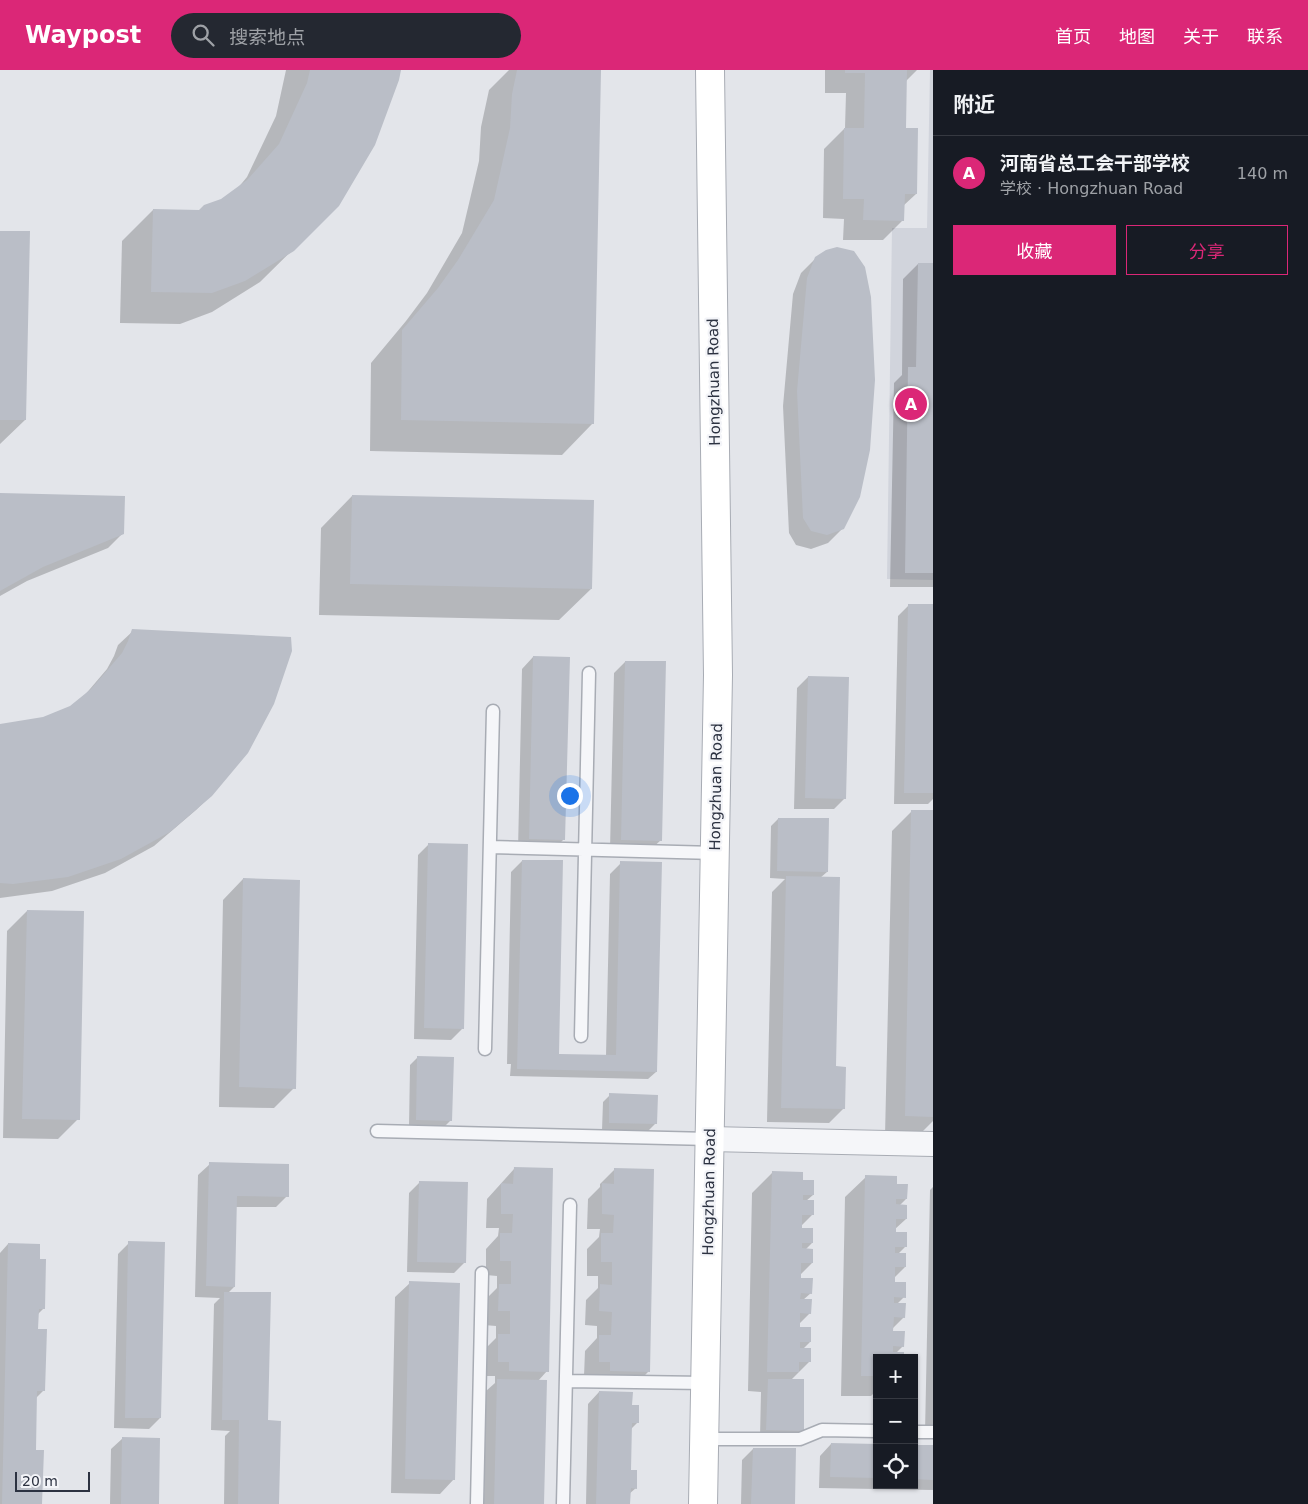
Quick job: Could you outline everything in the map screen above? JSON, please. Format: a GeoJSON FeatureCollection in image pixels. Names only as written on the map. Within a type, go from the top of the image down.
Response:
{"type":"FeatureCollection","features":[{"type":"Feature","properties":{"kind":"street","name":"Hongzhuan Road"},"geometry":{"type":"LineString","coordinates":[[703,1504],[718,675],[710,70]]}},
{"type":"Feature","properties":{"kind":"street"},"geometry":{"type":"LineString","coordinates":[[710,1139],[933,1144]]}},
{"type":"Feature","properties":{"kind":"lane"},"geometry":{"type":"LineString","coordinates":[[581,1036],[589,673]]}},
{"type":"Feature","properties":{"kind":"lane"},"geometry":{"type":"LineString","coordinates":[[485,1050],[493,711]]}},
{"type":"Feature","properties":{"kind":"lane"},"geometry":{"type":"LineString","coordinates":[[490,847],[715,853]]}},
{"type":"Feature","properties":{"kind":"lane"},"geometry":{"type":"LineString","coordinates":[[377,1131],[710,1139]]}},
{"type":"Feature","properties":{"kind":"lane"},"geometry":{"type":"LineString","coordinates":[[563,1504],[570,1205]]}},
{"type":"Feature","properties":{"kind":"lane"},"geometry":{"type":"LineString","coordinates":[[477,1504],[482,1273]]}},
{"type":"Feature","properties":{"kind":"lane"},"geometry":{"type":"LineString","coordinates":[[566,1381],[706,1383]]}},
{"type":"Feature","properties":{"kind":"lane"},"geometry":{"type":"LineString","coordinates":[[704,1440],[800,1439],[822,1430],[873,1431]]}},
{"type":"Feature","properties":{"kind":"lane"},"geometry":{"type":"LineString","coordinates":[[918,1432],[933,1432]]}},
{"type":"Feature","properties":{"kind":"shaded area"},"geometry":{"type":"Polygon","coordinates":[[[930,70],[933,70],[933,580],[887,579],[892,228],[927,228],[930,70]]]}},
{"type":"Feature","properties":{"kind":"building"},"geometry":{"type":"Polygon","coordinates":[[[310,70],[401,70],[375,145],[339,206],[294,251],[245,281],[212,293],[151,292],[153,209],[199,210],[204,205],[221,199],[247,180],[279,144],[307,83],[310,70]]]}},
{"type":"Feature","properties":{"kind":"building"},"geometry":{"type":"Polygon","coordinates":[[[517,70],[601,70],[594,424],[401,420],[402,330],[438,288],[458,260],[494,200],[510,128],[512,94],[517,70]]]}},
{"type":"Feature","properties":{"kind":"building"},"geometry":{"type":"Polygon","coordinates":[[[845,70],[907,70],[906,128],[918,128],[917,194],[905,194],[904,221],[863,220],[864,199],[843,199],[844,128],[864,128],[865,73],[845,73],[845,70]]]}},
{"type":"Feature","properties":{"kind":"building"},"geometry":{"type":"Polygon","coordinates":[[[0,231],[30,231],[26,420],[0,420],[0,231]]]}},
{"type":"Feature","properties":{"kind":"building"},"geometry":{"type":"Polygon","coordinates":[[[837,247],[854,251],[865,267],[871,297],[875,380],[870,450],[860,497],[844,529],[827,535],[811,531],[803,518],[797,391],[807,278],[815,257],[826,250],[837,247]]]}},
{"type":"Feature","properties":{"kind":"building"},"geometry":{"type":"Polygon","coordinates":[[[918,263],[933,263],[933,573],[905,573],[908,367],[916,367],[918,263]]]}},
{"type":"Feature","properties":{"kind":"building"},"geometry":{"type":"Polygon","coordinates":[[[0,493],[125,496],[124,534],[43,567],[0,591],[0,493]]]}},
{"type":"Feature","properties":{"kind":"building"},"geometry":{"type":"Polygon","coordinates":[[[352,495],[594,500],[592,589],[350,584],[352,495]]]}},
{"type":"Feature","properties":{"kind":"building"},"geometry":{"type":"Polygon","coordinates":[[[908,604],[933,604],[933,793],[904,793],[908,604]]]}},
{"type":"Feature","properties":{"kind":"building"},"geometry":{"type":"Polygon","coordinates":[[[132,629],[291,637],[292,651],[274,704],[248,753],[212,796],[170,832],[121,859],[68,877],[13,884],[0,883],[0,724],[43,717],[70,706],[91,689],[122,653],[132,629]]]}},
{"type":"Feature","properties":{"kind":"building"},"geometry":{"type":"Polygon","coordinates":[[[533,656],[570,657],[565,840],[529,839],[533,656]]]}},
{"type":"Feature","properties":{"kind":"building"},"geometry":{"type":"Polygon","coordinates":[[[625,661],[666,661],[662,841],[621,840],[625,661]]]}},
{"type":"Feature","properties":{"kind":"building"},"geometry":{"type":"Polygon","coordinates":[[[808,676],[849,677],[846,799],[805,798],[808,676]]]}},
{"type":"Feature","properties":{"kind":"building"},"geometry":{"type":"Polygon","coordinates":[[[911,810],[933,810],[933,1117],[905,1116],[911,810]]]}},
{"type":"Feature","properties":{"kind":"building"},"geometry":{"type":"Polygon","coordinates":[[[778,818],[829,818],[828,872],[777,871],[778,818]]]}},
{"type":"Feature","properties":{"kind":"building"},"geometry":{"type":"Polygon","coordinates":[[[428,843],[468,844],[464,1029],[424,1028],[428,843]]]}},
{"type":"Feature","properties":{"kind":"building"},"geometry":{"type":"Polygon","coordinates":[[[522,860],[563,860],[559,1054],[616,1055],[620,861],[662,862],[657,1072],[517,1069],[522,860]]]}},
{"type":"Feature","properties":{"kind":"building"},"geometry":{"type":"Polygon","coordinates":[[[786,876],[840,877],[836,1066],[846,1067],[845,1109],[781,1108],[786,876]]]}},
{"type":"Feature","properties":{"kind":"building"},"geometry":{"type":"Polygon","coordinates":[[[243,878],[300,880],[296,1089],[239,1087],[243,878]]]}},
{"type":"Feature","properties":{"kind":"building"},"geometry":{"type":"Polygon","coordinates":[[[27,910],[84,911],[80,1120],[22,1119],[27,910]]]}},
{"type":"Feature","properties":{"kind":"building"},"geometry":{"type":"Polygon","coordinates":[[[417,1056],[454,1057],[452,1121],[416,1120],[417,1056]]]}},
{"type":"Feature","properties":{"kind":"building"},"geometry":{"type":"Polygon","coordinates":[[[609,1093],[658,1095],[657,1124],[609,1123],[609,1093]]]}},
{"type":"Feature","properties":{"kind":"building"},"geometry":{"type":"Polygon","coordinates":[[[209,1162],[289,1164],[289,1197],[237,1196],[235,1287],[206,1286],[209,1162]]]}},
{"type":"Feature","properties":{"kind":"building"},"geometry":{"type":"Polygon","coordinates":[[[514,1167],[553,1168],[549,1372],[509,1371],[509,1362],[498,1362],[498,1334],[510,1334],[510,1311],[498,1311],[499,1284],[511,1284],[511,1261],[500,1261],[500,1233],[512,1233],[513,1214],[501,1214],[501,1183],[513,1184],[514,1167]]]}},
{"type":"Feature","properties":{"kind":"building"},"geometry":{"type":"Polygon","coordinates":[[[614,1168],[654,1169],[650,1372],[610,1371],[610,1362],[599,1362],[599,1335],[611,1335],[612,1312],[599,1311],[600,1284],[612,1285],[612,1262],[601,1262],[601,1233],[613,1233],[614,1215],[602,1214],[602,1183],[614,1184],[614,1168]]]}},
{"type":"Feature","properties":{"kind":"building"},"geometry":{"type":"Polygon","coordinates":[[[772,1171],[803,1172],[803,1180],[814,1180],[814,1195],[803,1195],[803,1200],[814,1200],[814,1215],[802,1215],[802,1228],[813,1228],[813,1243],[802,1243],[802,1248],[813,1249],[813,1263],[801,1263],[801,1278],[813,1278],[812,1294],[801,1293],[800,1299],[812,1299],[811,1314],[800,1313],[800,1327],[811,1327],[811,1342],[800,1342],[800,1348],[811,1348],[811,1362],[799,1362],[799,1372],[767,1372],[772,1171]]]}},
{"type":"Feature","properties":{"kind":"building"},"geometry":{"type":"Polygon","coordinates":[[[865,1175],[897,1176],[897,1184],[908,1184],[907,1199],[896,1199],[896,1204],[907,1205],[907,1219],[896,1219],[896,1232],[907,1232],[907,1247],[895,1247],[895,1253],[906,1253],[906,1267],[895,1267],[895,1282],[906,1282],[906,1298],[894,1297],[894,1303],[906,1303],[905,1318],[894,1317],[893,1331],[905,1331],[904,1347],[893,1346],[893,1352],[904,1352],[904,1354],[873,1354],[873,1376],[861,1376],[865,1175]]]}},
{"type":"Feature","properties":{"kind":"building"},"geometry":{"type":"Polygon","coordinates":[[[419,1181],[468,1182],[466,1263],[417,1262],[419,1181]]]}},
{"type":"Feature","properties":{"kind":"building"},"geometry":{"type":"Polygon","coordinates":[[[128,1241],[165,1242],[161,1418],[125,1418],[128,1241]]]}},
{"type":"Feature","properties":{"kind":"building"},"geometry":{"type":"Polygon","coordinates":[[[8,1243],[40,1244],[40,1259],[46,1259],[45,1309],[39,1309],[38,1329],[47,1329],[45,1391],[37,1391],[36,1450],[44,1450],[42,1504],[2,1504],[8,1243]]]}},
{"type":"Feature","properties":{"kind":"building"},"geometry":{"type":"Polygon","coordinates":[[[409,1281],[460,1283],[455,1480],[405,1479],[409,1281]]]}},
{"type":"Feature","properties":{"kind":"building"},"geometry":{"type":"Polygon","coordinates":[[[224,1292],[271,1292],[268,1420],[281,1421],[279,1504],[238,1504],[239,1420],[222,1420],[224,1292]]]}},
{"type":"Feature","properties":{"kind":"building"},"geometry":{"type":"Polygon","coordinates":[[[497,1379],[547,1380],[544,1504],[494,1504],[497,1379]]]}},
{"type":"Feature","properties":{"kind":"building"},"geometry":{"type":"Polygon","coordinates":[[[768,1379],[804,1379],[804,1431],[766,1430],[768,1379]]]}},
{"type":"Feature","properties":{"kind":"building"},"geometry":{"type":"Polygon","coordinates":[[[599,1391],[633,1392],[632,1405],[639,1405],[639,1423],[632,1423],[631,1470],[637,1470],[637,1489],[631,1488],[630,1504],[596,1504],[599,1391]]]}},
{"type":"Feature","properties":{"kind":"building"},"geometry":{"type":"Polygon","coordinates":[[[122,1437],[160,1438],[159,1504],[121,1504],[122,1437]]]}},
{"type":"Feature","properties":{"kind":"building"},"geometry":{"type":"Polygon","coordinates":[[[831,1443],[873,1444],[873,1478],[830,1477],[831,1443]]]}},
{"type":"Feature","properties":{"kind":"building"},"geometry":{"type":"Polygon","coordinates":[[[918,1445],[933,1445],[933,1480],[918,1479],[918,1445]]]}},
{"type":"Feature","properties":{"kind":"building"},"geometry":{"type":"Polygon","coordinates":[[[753,1448],[796,1448],[795,1504],[751,1504],[753,1448]]]}},
{"type":"Feature","properties":{"kind":"place","name":"河南省总工会干部学校"},"geometry":{"type":"Point","coordinates":[911,404]}}]}
